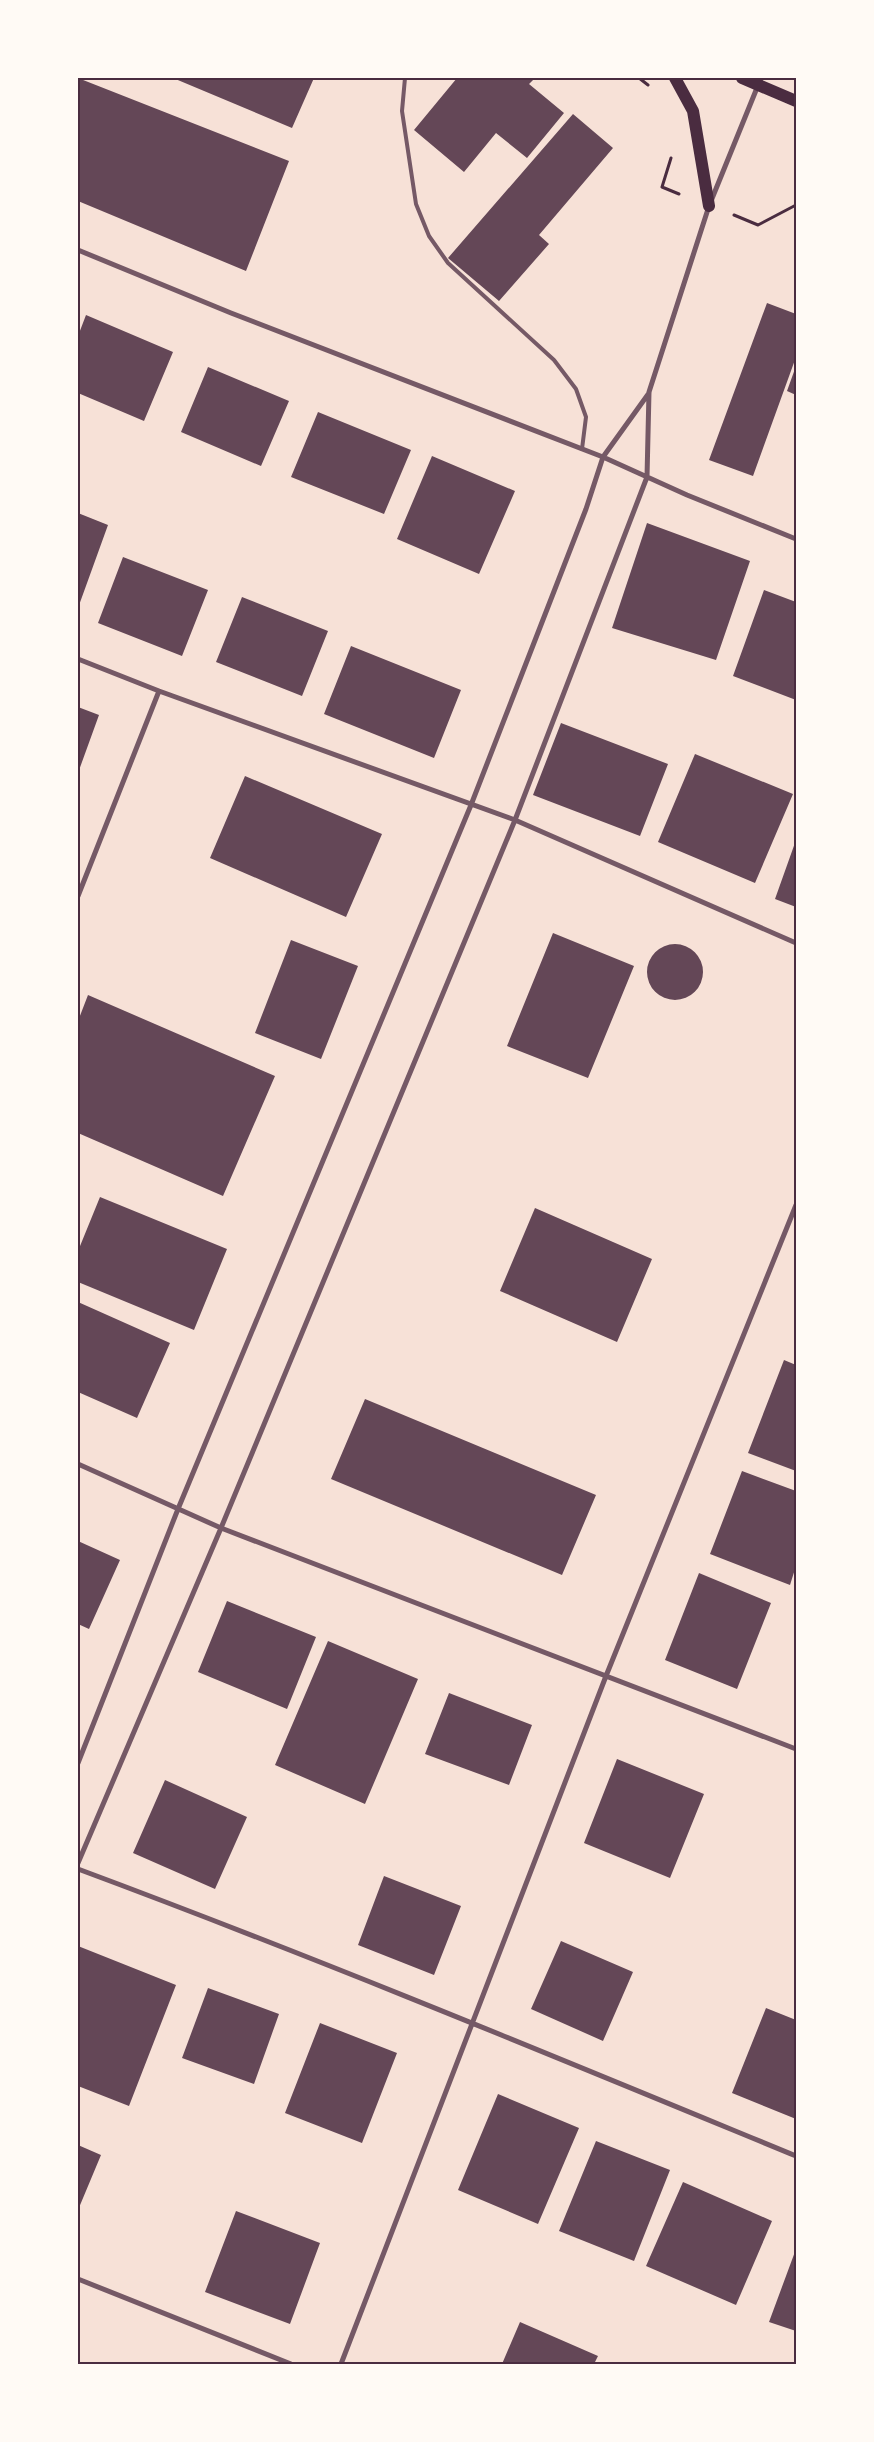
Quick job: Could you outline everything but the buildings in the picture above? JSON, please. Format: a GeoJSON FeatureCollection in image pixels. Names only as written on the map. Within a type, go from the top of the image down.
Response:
{"type":"FeatureCollection","features":[{"type":"Feature","properties":{"kind":"main road"},"geometry":{"type":"LineString","coordinates":[[675,78],[692,111],[709,206]]}},
{"type":"Feature","properties":{"kind":"main road"},"geometry":{"type":"LineString","coordinates":[[742,78],[760,81],[796,101]]}},
{"type":"Feature","properties":{"kind":"street"},"geometry":{"type":"LineString","coordinates":[[78,1863],[221,1528],[515,820],[647,477],[649,392],[709,206],[760,81]]}},
{"type":"Feature","properties":{"kind":"street"},"geometry":{"type":"LineString","coordinates":[[78,250],[231,313],[603,457],[796,539]]}},
{"type":"Feature","properties":{"kind":"street"},"geometry":{"type":"LineString","coordinates":[[78,1763],[178,1509],[471,805],[586,509],[603,457],[649,392]]}},
{"type":"Feature","properties":{"kind":"street"},"geometry":{"type":"LineString","coordinates":[[78,659],[158,691],[515,820],[796,943]]}},
{"type":"Feature","properties":{"kind":"street"},"geometry":{"type":"LineString","coordinates":[[78,896],[158,691]]}},
{"type":"Feature","properties":{"kind":"street"},"geometry":{"type":"LineString","coordinates":[[341,2364],[606,1676],[796,1205]]}},
{"type":"Feature","properties":{"kind":"street"},"geometry":{"type":"LineString","coordinates":[[78,1464],[221,1528],[796,1749]]}},
{"type":"Feature","properties":{"kind":"street"},"geometry":{"type":"LineString","coordinates":[[78,1869],[193,1912],[473,2023],[796,2156]]}},
{"type":"Feature","properties":{"kind":"street"},"geometry":{"type":"LineString","coordinates":[[78,2279],[291,2364]]}},
{"type":"Feature","properties":{"kind":"lane"},"geometry":{"type":"LineString","coordinates":[[405,78],[402,111],[416,204],[429,236],[448,263],[554,360],[576,390],[586,417],[582,449]]}},
{"type":"Feature","properties":{"kind":"path"},"geometry":{"type":"LineString","coordinates":[[639,78],[652,91]]}},
{"type":"Feature","properties":{"kind":"path"},"geometry":{"type":"LineString","coordinates":[[662,187],[671,160],[671,151]]}},
{"type":"Feature","properties":{"kind":"path"},"geometry":{"type":"LineString","coordinates":[[758,225],[796,204]]}}]}
